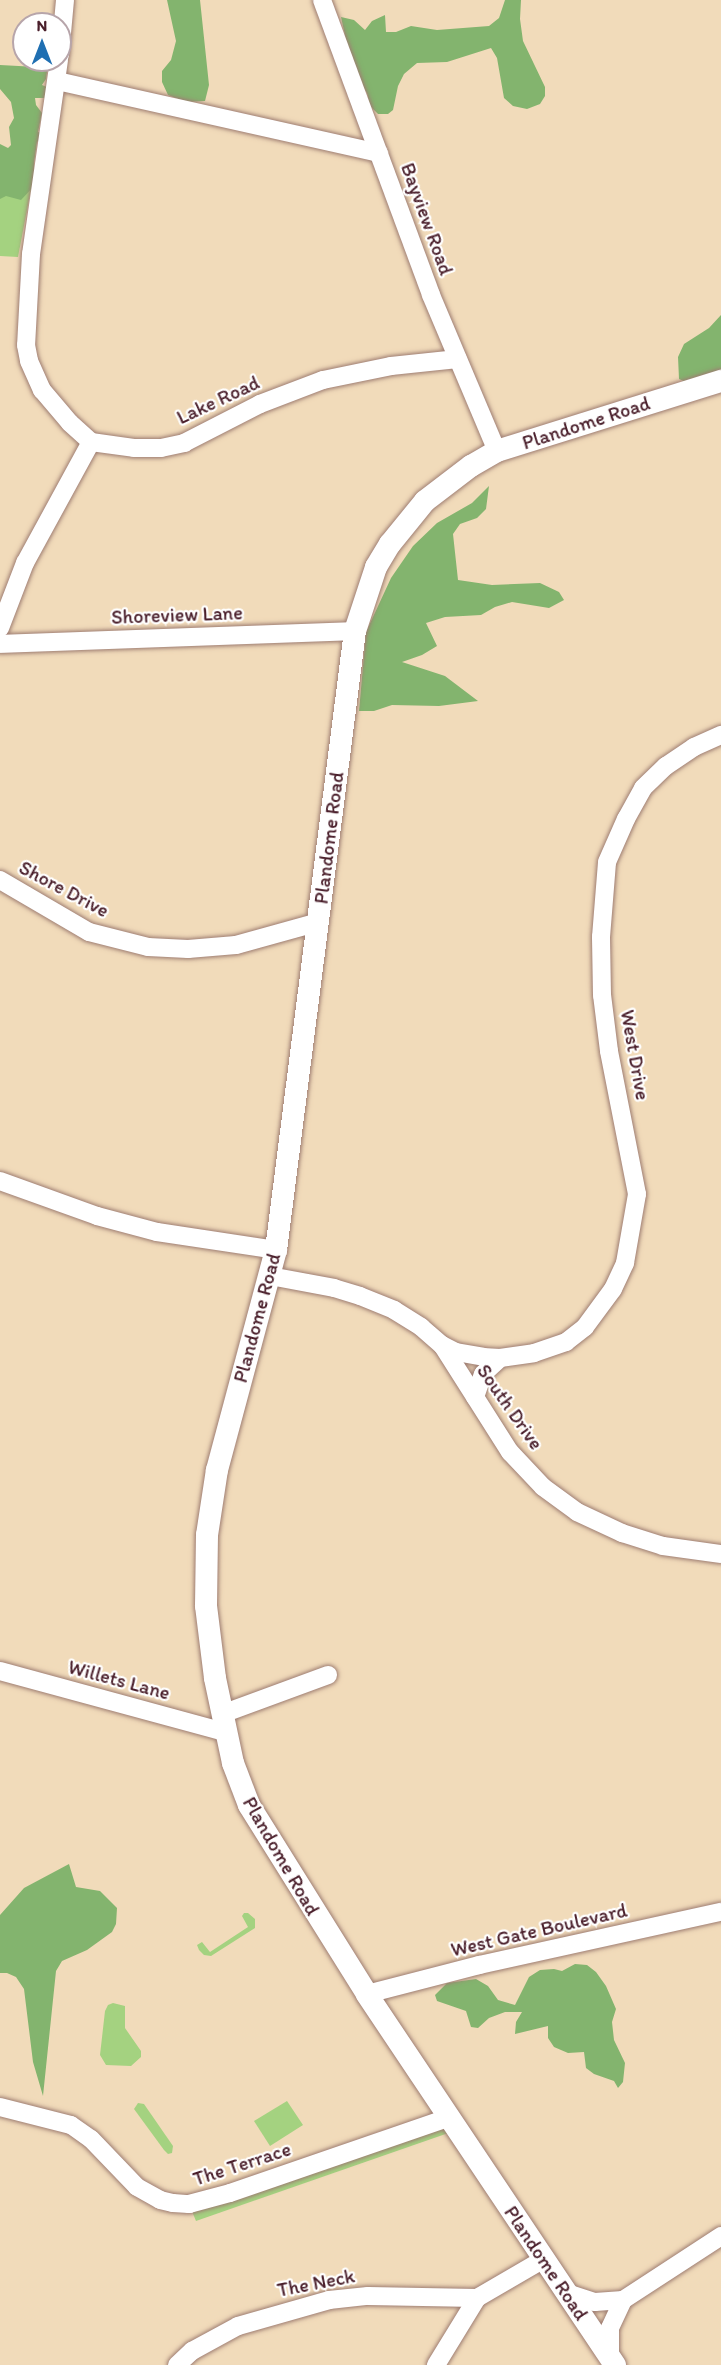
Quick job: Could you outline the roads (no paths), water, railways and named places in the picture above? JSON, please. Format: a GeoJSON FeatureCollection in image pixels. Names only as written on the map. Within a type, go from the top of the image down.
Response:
{"type":"FeatureCollection","features":[{"type":"Feature","properties":{"kind":"main road","name":"Plandome Road"},"geometry":{"type":"LineString","coordinates":[[612,2361],[367,1994],[260,1824],[243,1792],[224,1723],[206,1606],[207,1535],[218,1470],[276,1250],[355,631],[376,567],[407,521],[445,485],[497,451],[721,381]]}},
{"type":"Feature","properties":{"kind":"street","name":"Bayview Road"},"geometry":{"type":"LineString","coordinates":[[322,0],[458,359],[497,451]]}},
{"type":"Feature","properties":{"kind":"street"},"geometry":{"type":"LineString","coordinates":[[0,628],[25,563],[91,442],[70,423],[42,390],[29,361],[26,345],[31,255],[58,72]]}},
{"type":"Feature","properties":{"kind":"street"},"geometry":{"type":"LineString","coordinates":[[57,81],[379,153]]}},
{"type":"Feature","properties":{"kind":"street","name":"Lake Road"},"geometry":{"type":"LineString","coordinates":[[91,442],[134,448],[161,448],[184,443],[260,404],[323,380],[391,366],[458,359]]}},
{"type":"Feature","properties":{"kind":"street","name":"Shoreview Lane"},"geometry":{"type":"LineString","coordinates":[[0,644],[355,631]]}},
{"type":"Feature","properties":{"kind":"street","name":"West Drive"},"geometry":{"type":"LineString","coordinates":[[442,1346],[470,1356],[500,1358],[534,1353],[566,1342],[585,1327],[613,1290],[625,1263],[637,1194],[609,1051],[602,994],[601,937],[607,862],[626,819],[644,788],[666,766],[694,747],[721,735]]}},
{"type":"Feature","properties":{"kind":"street","name":"Shore Drive"},"geometry":{"type":"LineString","coordinates":[[0,880],[89,932],[148,947],[188,949],[236,945],[319,922]]}},
{"type":"Feature","properties":{"kind":"street"},"geometry":{"type":"LineString","coordinates":[[0,1180],[97,1216],[156,1232],[276,1250]]}},
{"type":"Feature","properties":{"kind":"street","name":"South Drive"},"geometry":{"type":"LineString","coordinates":[[270,1276],[334,1288],[368,1299],[394,1310],[421,1327],[442,1346],[510,1452],[543,1487],[577,1512],[622,1533],[663,1546],[721,1554]]}},
{"type":"Feature","properties":{"kind":"street"},"geometry":{"type":"LineString","coordinates":[[475,1397],[483,1374],[500,1358]]}},
{"type":"Feature","properties":{"kind":"street","name":"Willets Lane"},"geometry":{"type":"LineString","coordinates":[[0,1671],[224,1723]]}},
{"type":"Feature","properties":{"kind":"street"},"geometry":{"type":"LineString","coordinates":[[224,1723],[328,1675]]}},
{"type":"Feature","properties":{"kind":"street","name":"West Gate Boulevard"},"geometry":{"type":"LineString","coordinates":[[367,1994],[479,1965],[721,1912]]}},
{"type":"Feature","properties":{"kind":"street","name":"The Terrace"},"geometry":{"type":"LineString","coordinates":[[0,2107],[71,2125],[91,2139],[137,2187],[160,2200],[189,2204],[230,2193],[448,2118]]}},
{"type":"Feature","properties":{"kind":"street"},"geometry":{"type":"LineString","coordinates":[[567,2293],[595,2302],[623,2300],[721,2236]]}},
{"type":"Feature","properties":{"kind":"street"},"geometry":{"type":"LineString","coordinates":[[436,2365],[477,2298],[544,2259]]}},
{"type":"Feature","properties":{"kind":"street","name":"The Neck"},"geometry":{"type":"LineString","coordinates":[[177,2365],[192,2351],[237,2326],[329,2301],[368,2296],[477,2298]]}},
{"type":"Feature","properties":{"kind":"street"},"geometry":{"type":"LineString","coordinates":[[612,2361],[610,2328],[623,2300]]}}]}
